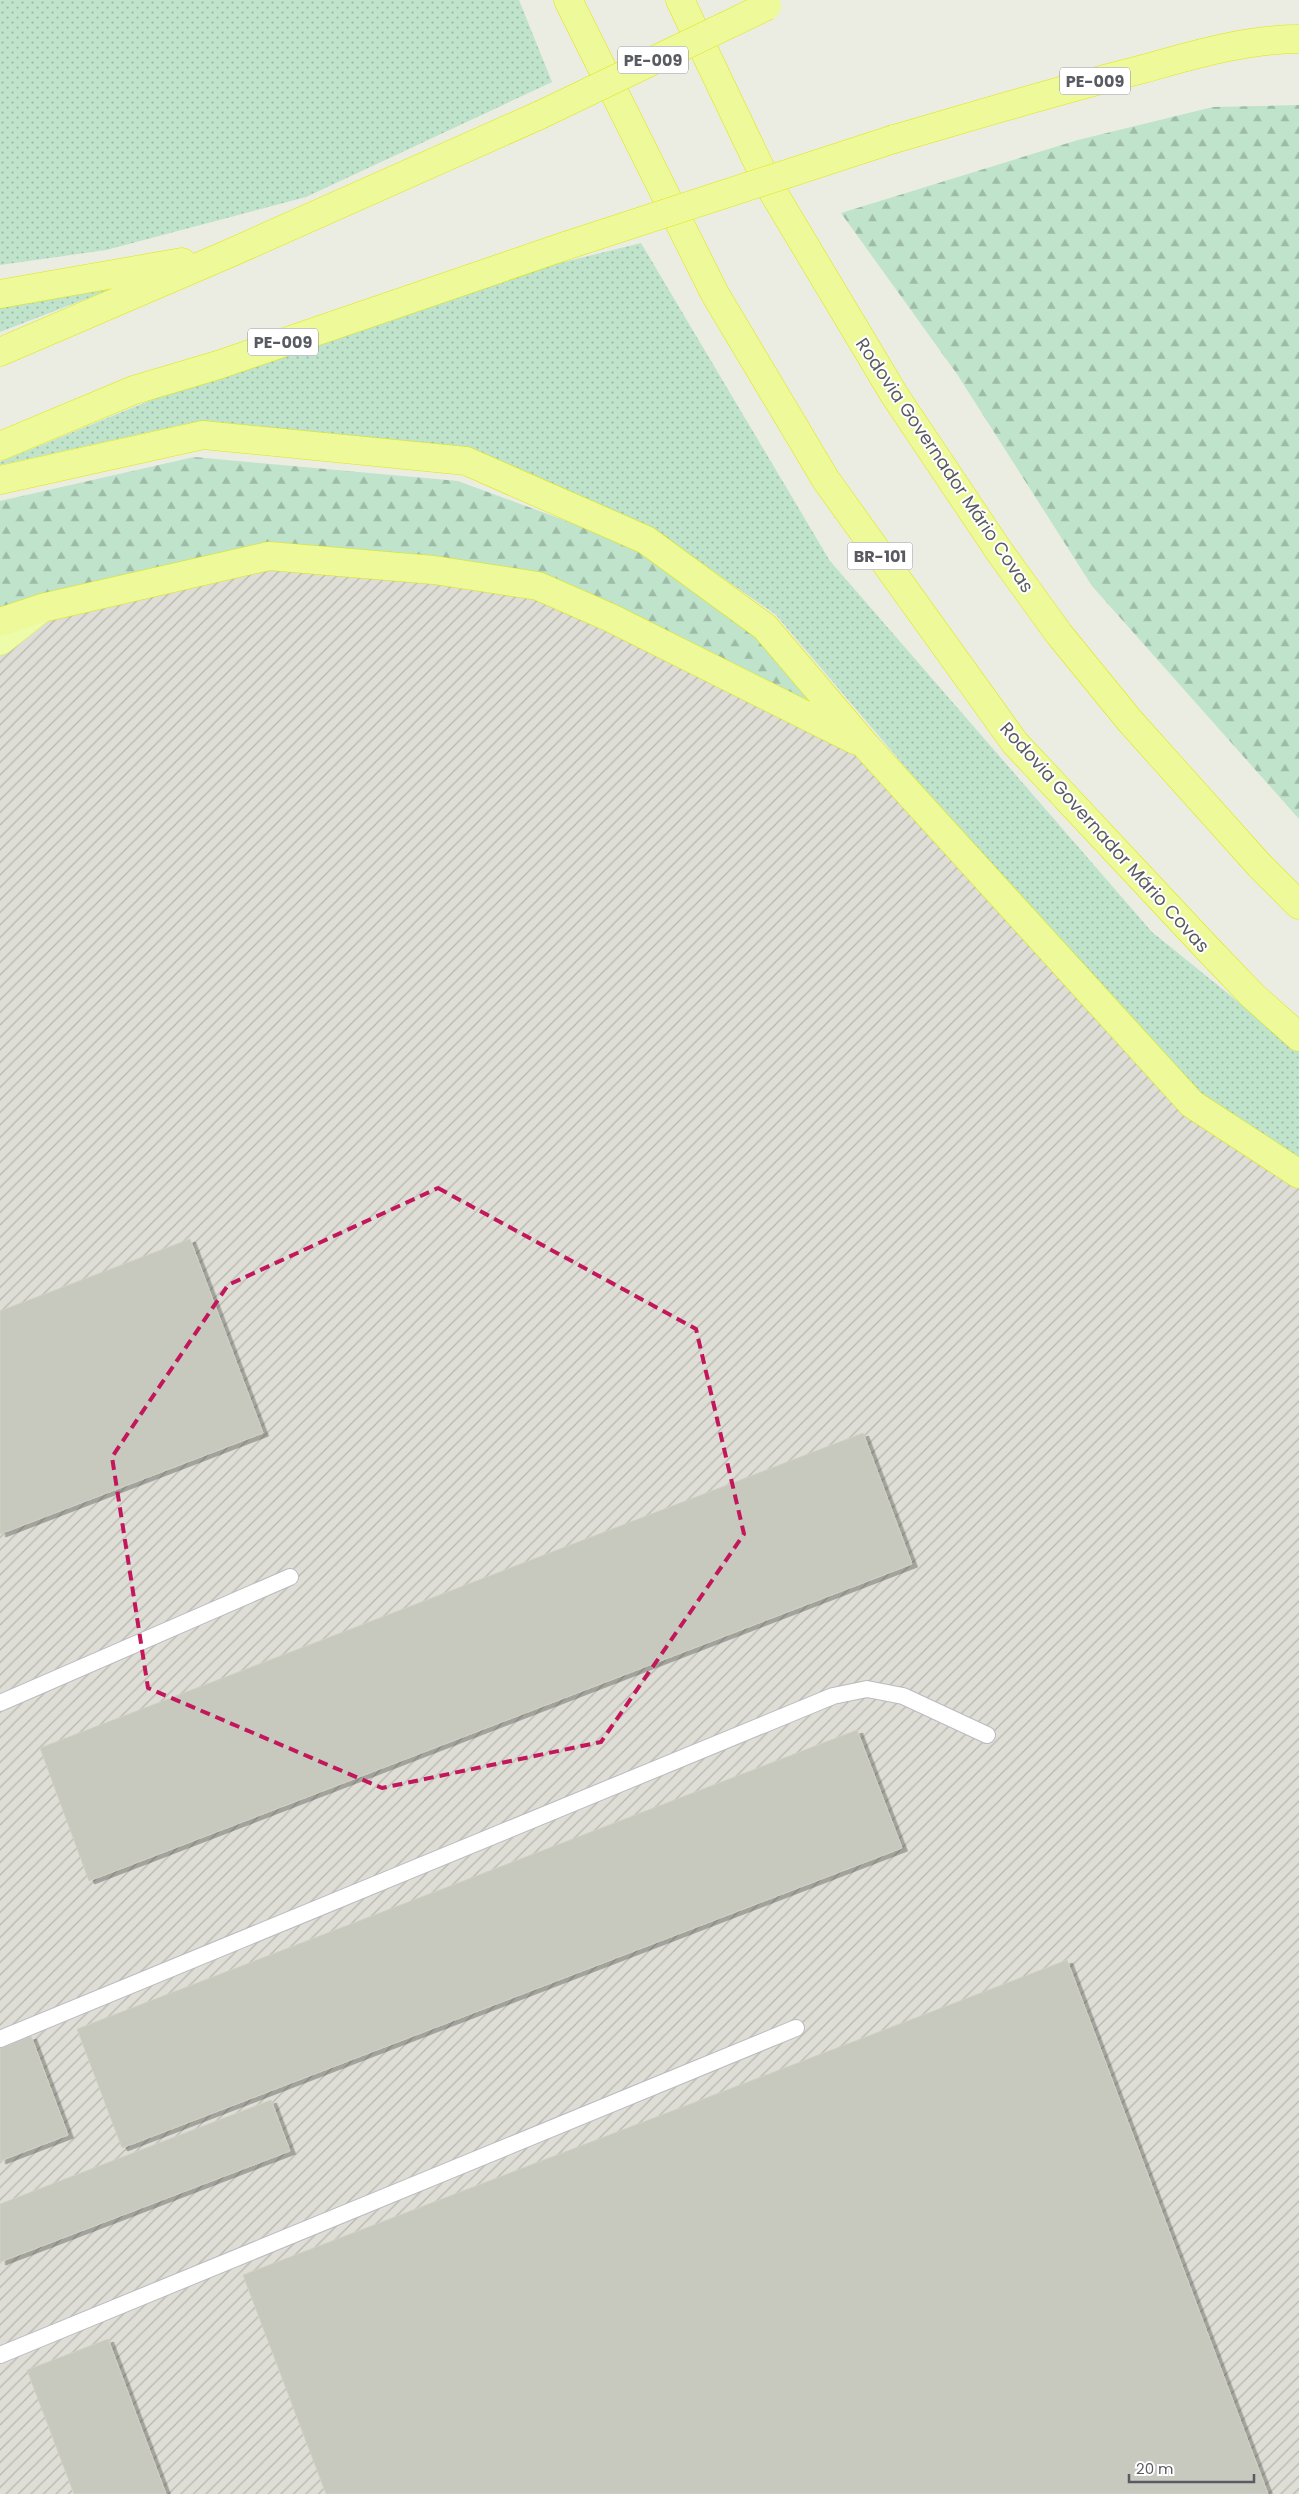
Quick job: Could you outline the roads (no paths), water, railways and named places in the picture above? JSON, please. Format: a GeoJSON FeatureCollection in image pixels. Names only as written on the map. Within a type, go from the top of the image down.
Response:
{"type":"FeatureCollection","features":[{"type":"Feature","properties":{"kind":"highway","name":"Rodovia Governador Mário Covas"},"geometry":{"type":"LineString","coordinates":[[568,0],[716,294],[832,488],[1015,743],[1187,928],[1252,995],[1299,1036]]}},
{"type":"Feature","properties":{"kind":"highway","name":"Rodovia Governador Mário Covas"},"geometry":{"type":"LineString","coordinates":[[680,0],[767,182],[895,396],[1000,551],[1059,634],[1130,721],[1260,866],[1299,905]]}},
{"type":"Feature","properties":{"kind":"highway","name":"PE-009"},"geometry":{"type":"LineString","coordinates":[[0,352],[228,254],[540,115],[774,3]]}},
{"type":"Feature","properties":{"kind":"highway","name":"PE-009"},"geometry":{"type":"LineString","coordinates":[[0,446],[134,390],[218,365],[568,245],[894,139],[1056,91],[1211,51],[1285,39],[1299,39]]}},
{"type":"Feature","properties":{"kind":"highway"},"geometry":{"type":"LineString","coordinates":[[0,294],[228,254]]}},
{"type":"Feature","properties":{"kind":"highway"},"geometry":{"type":"LineString","coordinates":[[0,480],[203,435],[466,461],[646,540],[765,627],[866,746],[1192,1104],[1299,1174]]}},
{"type":"Feature","properties":{"kind":"highway"},"geometry":{"type":"LineString","coordinates":[[0,622],[42,608],[269,556],[434,570],[538,586],[611,618],[866,746]]}},
{"type":"Feature","properties":{"kind":"main road"},"geometry":{"type":"LineString","coordinates":[[0,641],[42,608]]}},
{"type":"Feature","properties":{"kind":"lane"},"geometry":{"type":"LineString","coordinates":[[0,1703],[290,1577]]}},
{"type":"Feature","properties":{"kind":"lane"},"geometry":{"type":"LineString","coordinates":[[0,2039],[833,1696],[867,1689],[903,1696],[986,1735]]}},
{"type":"Feature","properties":{"kind":"lane"},"geometry":{"type":"LineString","coordinates":[[0,2354],[796,2028]]}}]}
